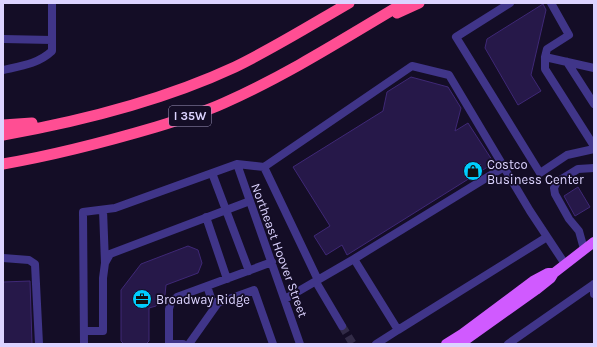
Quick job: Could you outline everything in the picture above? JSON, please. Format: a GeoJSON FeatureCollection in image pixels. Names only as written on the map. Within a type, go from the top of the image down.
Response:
{"type":"FeatureCollection","features":[{"type":"Feature","properties":{"kind":"highway"},"geometry":{"type":"LineString","coordinates":[[258,55],[338,3]]}},
{"type":"Feature","properties":{"kind":"highway","name":"I 35W"},"geometry":{"type":"LineString","coordinates":[[3,135],[123,108],[169,94],[228,70],[258,55],[349,3]]}},
{"type":"Feature","properties":{"kind":"highway","name":"I 35W"},"geometry":{"type":"LineString","coordinates":[[3,164],[59,154],[96,144],[174,121],[222,104],[266,84],[404,3]]}},
{"type":"Feature","properties":{"kind":"highway"},"geometry":{"type":"LineString","coordinates":[[362,28],[419,3]]}},
{"type":"Feature","properties":{"kind":"highway"},"geometry":{"type":"LineString","coordinates":[[3,125],[78,119]]}},
{"type":"Feature","properties":{"kind":"main road"},"geometry":{"type":"LineString","coordinates":[[460,344],[536,290],[551,278],[554,273],[594,242]]}},
{"type":"Feature","properties":{"kind":"main road"},"geometry":{"type":"LineString","coordinates":[[446,344],[462,334],[533,281],[548,273],[554,273]]}},
{"type":"Feature","properties":{"kind":"street"},"geometry":{"type":"LineString","coordinates":[[3,70],[34,63],[45,58],[52,51],[52,3]]}},
{"type":"Feature","properties":{"kind":"street"},"geometry":{"type":"LineString","coordinates":[[510,3],[456,37],[540,173],[567,155],[594,150]]}},
{"type":"Feature","properties":{"kind":"street"},"geometry":{"type":"LineString","coordinates":[[551,3],[569,35],[547,49],[546,69],[594,146]]}},
{"type":"Feature","properties":{"kind":"street"},"geometry":{"type":"LineString","coordinates":[[3,39],[52,40]]}},
{"type":"Feature","properties":{"kind":"street"},"geometry":{"type":"LineString","coordinates":[[546,57],[594,68]]}},
{"type":"Feature","properties":{"kind":"street"},"geometry":{"type":"LineString","coordinates":[[568,62],[594,104]]}},
{"type":"Feature","properties":{"kind":"street"},"geometry":{"type":"LineString","coordinates":[[84,344],[83,212],[115,208],[237,164],[264,167],[412,66],[449,74],[504,167],[565,264]]}},
{"type":"Feature","properties":{"kind":"street","name":"Northeast Hoover Street"},"geometry":{"type":"LineString","coordinates":[[237,164],[300,344]]}},
{"type":"Feature","properties":{"kind":"street"},"geometry":{"type":"LineString","coordinates":[[264,167],[317,281],[342,326]]}},
{"type":"Feature","properties":{"kind":"street"},"geometry":{"type":"LineString","coordinates":[[285,299],[354,259],[504,167]]}},
{"type":"Feature","properties":{"kind":"street"},"geometry":{"type":"LineString","coordinates":[[584,249],[579,231],[569,219],[555,194],[554,188],[557,182],[578,169],[594,168]]}},
{"type":"Feature","properties":{"kind":"street"},"geometry":{"type":"LineString","coordinates":[[212,173],[248,271]]}},
{"type":"Feature","properties":{"kind":"street"},"geometry":{"type":"LineString","coordinates":[[105,263],[110,254],[250,201]]}},
{"type":"Feature","properties":{"kind":"street"},"geometry":{"type":"LineString","coordinates":[[84,331],[103,331],[103,278],[105,263],[103,210]]}},
{"type":"Feature","properties":{"kind":"street"},"geometry":{"type":"LineString","coordinates":[[206,217],[227,279]]}},
{"type":"Feature","properties":{"kind":"street"},"geometry":{"type":"LineString","coordinates":[[376,344],[547,237]]}},
{"type":"Feature","properties":{"kind":"street"},"geometry":{"type":"LineString","coordinates":[[3,258],[29,260],[35,264],[39,344]]}},
{"type":"Feature","properties":{"kind":"street"},"geometry":{"type":"LineString","coordinates":[[354,259],[398,330]]}},
{"type":"Feature","properties":{"kind":"street"},"geometry":{"type":"LineString","coordinates":[[183,344],[169,344],[169,309],[171,302],[177,297],[272,262]]}},
{"type":"Feature","properties":{"kind":"street"},"geometry":{"type":"LineString","coordinates":[[594,284],[594,294]]}},
{"type":"Feature","properties":{"kind":"street"},"geometry":{"type":"LineString","coordinates":[[508,344],[594,284]]}},
{"type":"Feature","properties":{"kind":"street"},"geometry":{"type":"LineString","coordinates":[[207,286],[212,301],[218,303]]}},
{"type":"Feature","properties":{"kind":"street"},"geometry":{"type":"LineString","coordinates":[[189,344],[218,303],[254,290],[273,344]]}},
{"type":"Feature","properties":{"kind":"building"},"geometry":{"type":"Polygon","coordinates":[[[543,4],[546,10],[531,75],[541,91],[518,105],[485,48],[487,39],[543,4]]]}},
{"type":"Feature","properties":{"kind":"building"},"geometry":{"type":"Polygon","coordinates":[[[411,77],[448,87],[461,108],[455,131],[468,123],[494,163],[347,255],[342,245],[326,255],[314,236],[330,226],[293,167],[383,111],[387,92],[411,77]]]}},
{"type":"Feature","properties":{"kind":"building"},"geometry":{"type":"Polygon","coordinates":[[[578,187],[590,207],[575,216],[564,196],[578,187]]]}},
{"type":"Feature","properties":{"kind":"building","name":"Broadway Ridge"},"geometry":{"type":"Polygon","coordinates":[[[188,246],[198,250],[202,263],[198,273],[166,285],[165,295],[160,302],[156,306],[149,308],[149,341],[146,344],[124,344],[121,341],[121,290],[141,264],[188,246]]]}},
{"type":"Feature","properties":{"kind":"building"},"geometry":{"type":"Polygon","coordinates":[[[30,281],[32,344],[3,344],[3,282],[30,281]]]}},
{"type":"Feature","properties":{"kind":"tunnel"},"geometry":{"type":"LineString","coordinates":[[342,326],[353,344]]}},
{"type":"Feature","properties":{"kind":"place","name":"Costco Business Center"},"geometry":{"type":"Point","coordinates":[473,171]}},
{"type":"Feature","properties":{"kind":"place","name":"Broadway Ridge"},"geometry":{"type":"Point","coordinates":[142,299]}}]}
